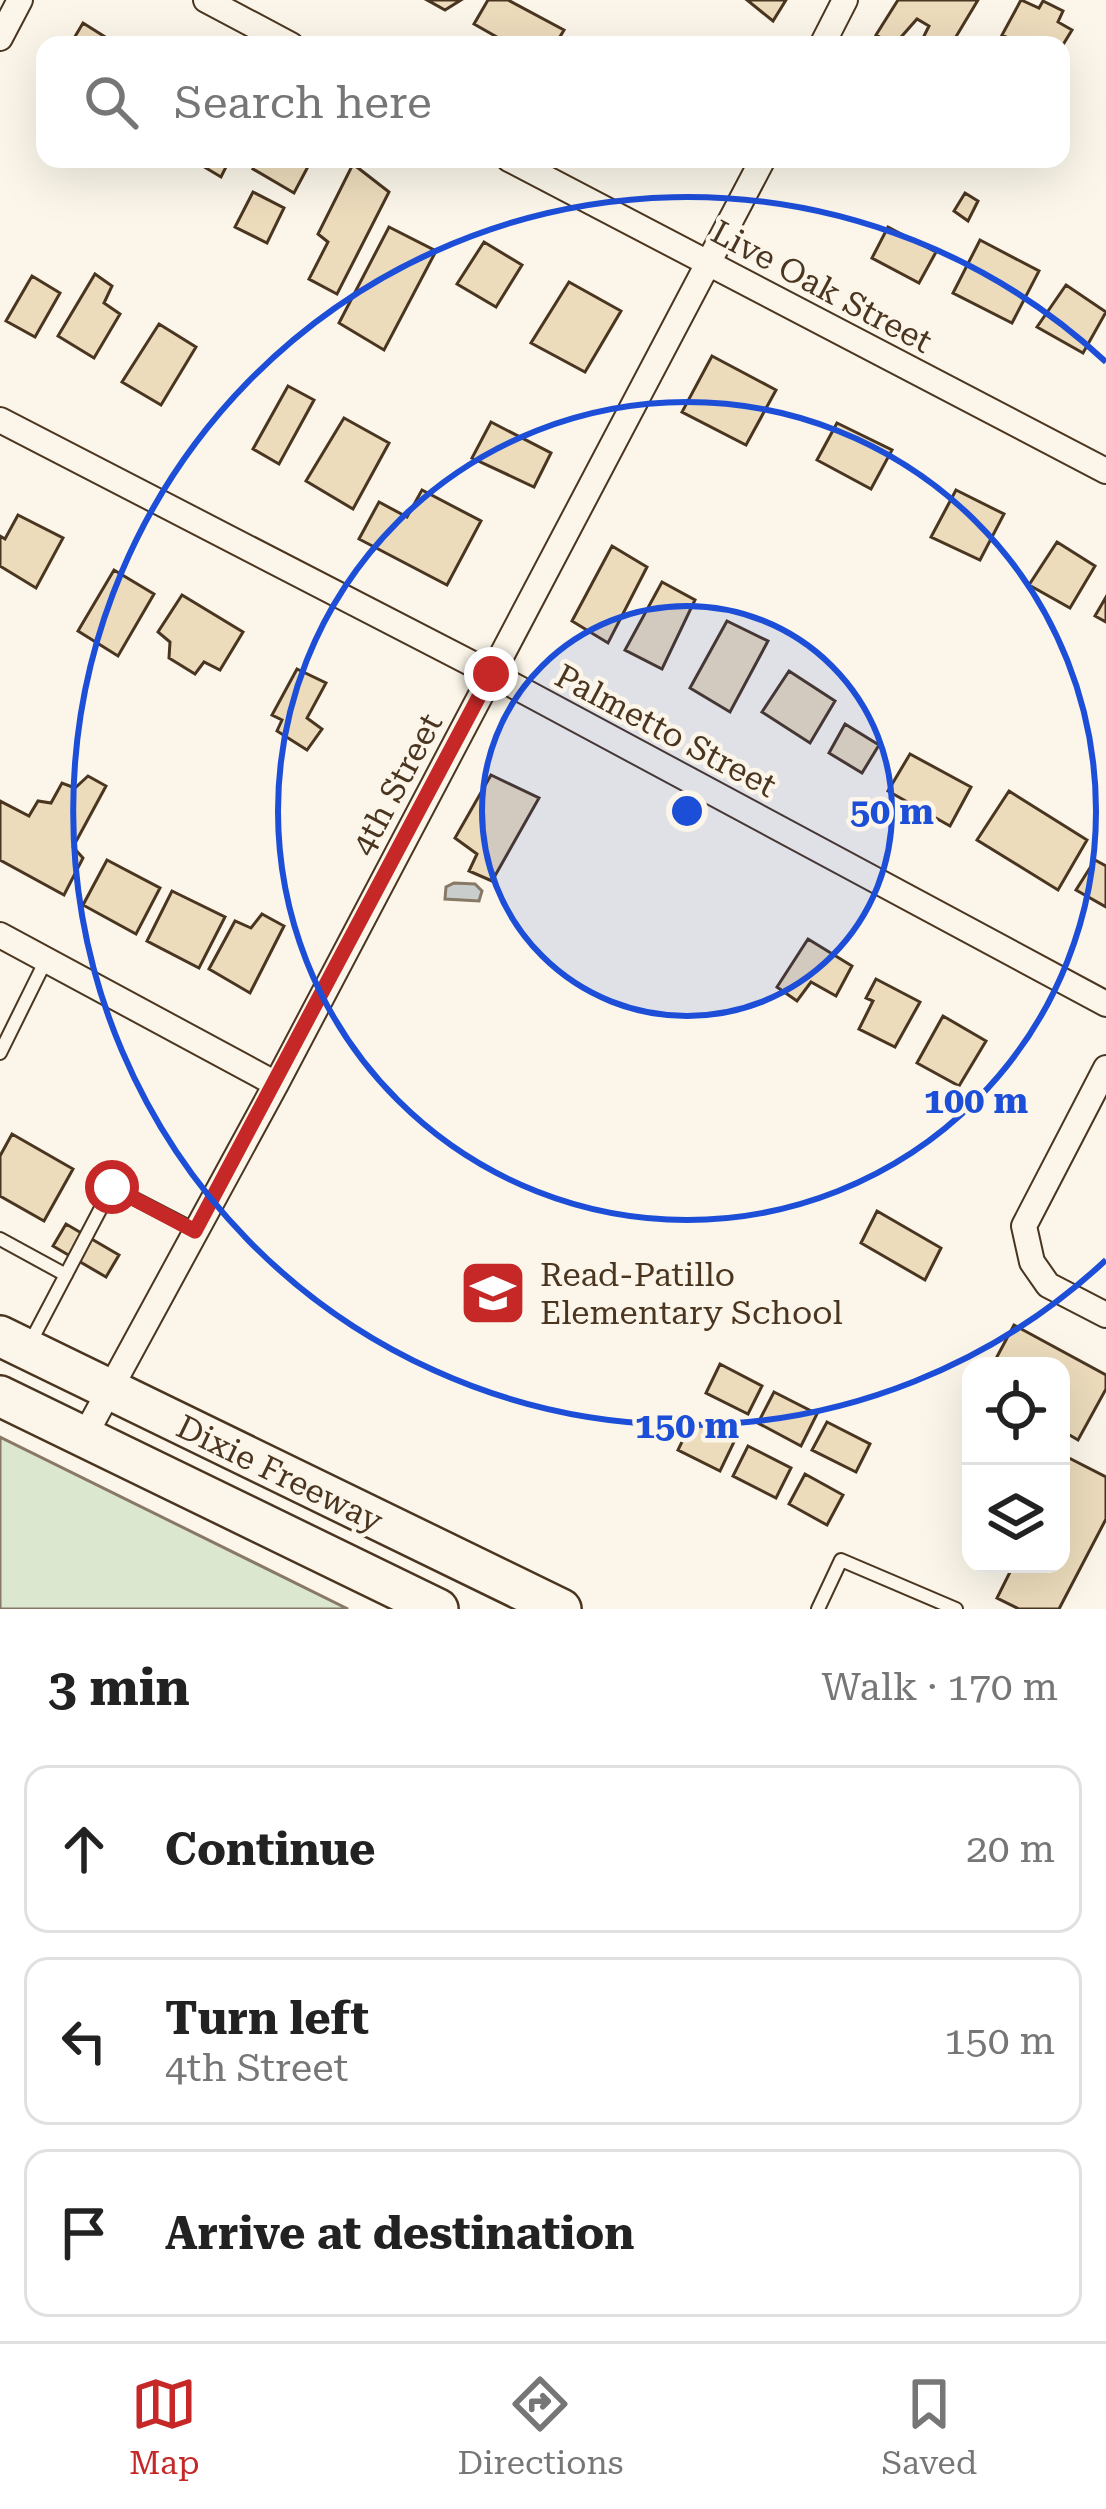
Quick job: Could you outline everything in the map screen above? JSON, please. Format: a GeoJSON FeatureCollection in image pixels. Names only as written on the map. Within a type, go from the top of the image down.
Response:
{"type":"FeatureCollection","features":[{"type":"Feature","properties":{"kind":"main road","name":"Dixie Freeway"},"geometry":{"type":"LineString","coordinates":[[14,1343],[561,1609]]}},
{"type":"Feature","properties":{"kind":"main road","name":"Dixie Freeway"},"geometry":{"type":"LineString","coordinates":[[0,1396],[439,1609]]}},
{"type":"Feature","properties":{"kind":"street"},"geometry":{"type":"LineString","coordinates":[[0,38],[20,0]]}},
{"type":"Feature","properties":{"kind":"street"},"geometry":{"type":"LineString","coordinates":[[206,0],[274,36]]}},
{"type":"Feature","properties":{"kind":"street"},"geometry":{"type":"LineString","coordinates":[[826,36],[845,0]]}},
{"type":"Feature","properties":{"kind":"street","name":"Live Oak Street"},"geometry":{"type":"LineString","coordinates":[[525,168],[1106,471]]}},
{"type":"Feature","properties":{"kind":"street","name":"4th Street"},"geometry":{"type":"LineString","coordinates":[[84,1437],[106,1388],[276,1084],[758,168]]}},
{"type":"Feature","properties":{"kind":"street","name":"Palmetto Street"},"geometry":{"type":"LineString","coordinates":[[0,420],[491,674],[1106,1004]]}},
{"type":"Feature","properties":{"kind":"street"},"geometry":{"type":"LineString","coordinates":[[0,935],[276,1084]]}},
{"type":"Feature","properties":{"kind":"street"},"geometry":{"type":"LineString","coordinates":[[1106,1068],[1024,1226],[1032,1262],[1048,1285],[1106,1315]]}},
{"type":"Feature","properties":{"kind":"lane"},"geometry":{"type":"LineString","coordinates":[[0,1053],[46,960]]}},
{"type":"Feature","properties":{"kind":"lane"},"geometry":{"type":"LineString","coordinates":[[14,1343],[66,1275],[112,1187],[195,1231]]}},
{"type":"Feature","properties":{"kind":"lane"},"geometry":{"type":"LineString","coordinates":[[0,1239],[66,1275]]}},
{"type":"Feature","properties":{"kind":"lane"},"geometry":{"type":"LineString","coordinates":[[818,1609],[841,1560],[956,1609]]}},
{"type":"Feature","properties":{"kind":"green space"},"geometry":{"type":"Polygon","coordinates":[[[0,1437],[348,1609],[0,1609],[0,1437]]]}},
{"type":"Feature","properties":{"kind":"shaded area"},"geometry":{"type":"Polygon","coordinates":[[[475,884],[482,891],[479,901],[445,899],[446,887],[475,884]]]}},
{"type":"Feature","properties":{"kind":"building"},"geometry":{"type":"Polygon","coordinates":[[[427,0],[461,0],[445,10],[427,0]]]}},
{"type":"Feature","properties":{"kind":"building"},"geometry":{"type":"Polygon","coordinates":[[[488,0],[508,0],[564,30],[560,36],[495,36],[474,24],[488,0]]]}},
{"type":"Feature","properties":{"kind":"building"},"geometry":{"type":"Polygon","coordinates":[[[747,0],[786,0],[773,21],[747,0]]]}},
{"type":"Feature","properties":{"kind":"building"},"geometry":{"type":"Polygon","coordinates":[[[898,0],[978,0],[956,36],[924,36],[929,26],[917,19],[902,36],[876,35],[898,0]]]}},
{"type":"Feature","properties":{"kind":"building"},"geometry":{"type":"Polygon","coordinates":[[[1021,0],[1039,8],[1043,1],[1063,11],[1058,22],[1072,30],[1068,36],[1002,35],[1021,0]]]}},
{"type":"Feature","properties":{"kind":"building"},"geometry":{"type":"Polygon","coordinates":[[[83,23],[104,36],[75,36],[83,23]]]}},
{"type":"Feature","properties":{"kind":"building"},"geometry":{"type":"Polygon","coordinates":[[[254,168],[307,168],[294,193],[254,168]]]}},
{"type":"Feature","properties":{"kind":"building"},"geometry":{"type":"Polygon","coordinates":[[[351,168],[358,168],[389,192],[337,294],[309,279],[328,242],[318,234],[351,168]]]}},
{"type":"Feature","properties":{"kind":"building"},"geometry":{"type":"Polygon","coordinates":[[[253,192],[284,208],[267,243],[235,227],[253,192]]]}},
{"type":"Feature","properties":{"kind":"building"},"geometry":{"type":"Polygon","coordinates":[[[965,193],[978,201],[968,221],[954,211],[965,193]]]}},
{"type":"Feature","properties":{"kind":"building"},"geometry":{"type":"Polygon","coordinates":[[[389,227],[436,251],[384,350],[339,323],[389,227]]]}},
{"type":"Feature","properties":{"kind":"building"},"geometry":{"type":"Polygon","coordinates":[[[888,227],[936,252],[919,283],[872,258],[888,227]]]}},
{"type":"Feature","properties":{"kind":"building"},"geometry":{"type":"Polygon","coordinates":[[[980,240],[1039,271],[1012,323],[953,293],[980,240]]]}},
{"type":"Feature","properties":{"kind":"building"},"geometry":{"type":"Polygon","coordinates":[[[484,242],[522,265],[496,307],[457,284],[484,242]]]}},
{"type":"Feature","properties":{"kind":"building"},"geometry":{"type":"Polygon","coordinates":[[[95,274],[112,286],[104,303],[120,314],[94,358],[58,336],[95,274]]]}},
{"type":"Feature","properties":{"kind":"building"},"geometry":{"type":"Polygon","coordinates":[[[32,276],[60,293],[35,337],[6,321],[32,276]]]}},
{"type":"Feature","properties":{"kind":"building"},"geometry":{"type":"Polygon","coordinates":[[[569,282],[621,311],[585,372],[531,343],[569,282]]]}},
{"type":"Feature","properties":{"kind":"building"},"geometry":{"type":"Polygon","coordinates":[[[1066,285],[1106,312],[1083,353],[1037,327],[1066,285]]]}},
{"type":"Feature","properties":{"kind":"building"},"geometry":{"type":"Polygon","coordinates":[[[159,324],[196,347],[161,405],[122,382],[159,324]]]}},
{"type":"Feature","properties":{"kind":"building"},"geometry":{"type":"Polygon","coordinates":[[[712,356],[776,390],[746,445],[682,412],[712,356]]]}},
{"type":"Feature","properties":{"kind":"building"},"geometry":{"type":"Polygon","coordinates":[[[288,386],[314,400],[279,464],[253,449],[288,386]]]}},
{"type":"Feature","properties":{"kind":"building"},"geometry":{"type":"Polygon","coordinates":[[[344,418],[389,443],[353,509],[306,481],[344,418]]]}},
{"type":"Feature","properties":{"kind":"building"},"geometry":{"type":"Polygon","coordinates":[[[491,422],[551,453],[534,487],[472,458],[491,422]]]}},
{"type":"Feature","properties":{"kind":"building"},"geometry":{"type":"Polygon","coordinates":[[[837,423],[892,450],[871,489],[817,460],[837,423]]]}},
{"type":"Feature","properties":{"kind":"building"},"geometry":{"type":"Polygon","coordinates":[[[422,490],[481,521],[447,585],[359,539],[379,502],[407,517],[422,490]]]}},
{"type":"Feature","properties":{"kind":"building"},"geometry":{"type":"Polygon","coordinates":[[[956,490],[1004,514],[980,560],[931,537],[956,490]]]}},
{"type":"Feature","properties":{"kind":"building"},"geometry":{"type":"Polygon","coordinates":[[[18,515],[63,538],[36,588],[0,566],[0,536],[5,539],[18,515]]]}},
{"type":"Feature","properties":{"kind":"building"},"geometry":{"type":"Polygon","coordinates":[[[1057,542],[1095,566],[1070,608],[1029,585],[1057,542]]]}},
{"type":"Feature","properties":{"kind":"building"},"geometry":{"type":"Polygon","coordinates":[[[612,546],[647,567],[608,643],[572,621],[612,546]]]}},
{"type":"Feature","properties":{"kind":"building"},"geometry":{"type":"Polygon","coordinates":[[[114,570],[154,594],[118,656],[78,631],[114,570]]]}},
{"type":"Feature","properties":{"kind":"building"},"geometry":{"type":"Polygon","coordinates":[[[662,582],[695,600],[662,669],[625,650],[662,582]]]}},
{"type":"Feature","properties":{"kind":"building"},"geometry":{"type":"Polygon","coordinates":[[[182,595],[243,632],[220,670],[204,662],[195,674],[169,658],[170,642],[158,632],[182,595]]]}},
{"type":"Feature","properties":{"kind":"building"},"geometry":{"type":"Polygon","coordinates":[[[1106,597],[1106,622],[1095,616],[1106,597]]]}},
{"type":"Feature","properties":{"kind":"building"},"geometry":{"type":"Polygon","coordinates":[[[727,621],[768,641],[730,712],[690,688],[727,621]]]}},
{"type":"Feature","properties":{"kind":"building"},"geometry":{"type":"Polygon","coordinates":[[[297,669],[326,683],[307,718],[322,729],[307,750],[277,731],[282,720],[272,715],[297,669]]]}},
{"type":"Feature","properties":{"kind":"building"},"geometry":{"type":"Polygon","coordinates":[[[789,671],[835,701],[810,743],[762,712],[789,671]]]}},
{"type":"Feature","properties":{"kind":"building"},"geometry":{"type":"Polygon","coordinates":[[[845,724],[879,745],[862,773],[829,753],[845,724]]]}},
{"type":"Feature","properties":{"kind":"building"},"geometry":{"type":"Polygon","coordinates":[[[910,754],[971,787],[950,826],[888,791],[910,754]]]}},
{"type":"Feature","properties":{"kind":"building"},"geometry":{"type":"Polygon","coordinates":[[[491,775],[539,798],[492,881],[469,871],[477,854],[455,838],[491,775]]]}},
{"type":"Feature","properties":{"kind":"building"},"geometry":{"type":"Polygon","coordinates":[[[88,776],[106,786],[73,847],[83,858],[64,895],[0,860],[0,801],[29,816],[38,801],[51,803],[62,783],[75,788],[88,776]]]}},
{"type":"Feature","properties":{"kind":"building"},"geometry":{"type":"Polygon","coordinates":[[[1009,791],[1087,840],[1058,890],[977,840],[1009,791]]]}},
{"type":"Feature","properties":{"kind":"building"},"geometry":{"type":"Polygon","coordinates":[[[107,860],[160,888],[136,934],[83,905],[107,860]]]}},
{"type":"Feature","properties":{"kind":"building"},"geometry":{"type":"Polygon","coordinates":[[[1095,860],[1106,866],[1106,907],[1076,890],[1095,860]]]}},
{"type":"Feature","properties":{"kind":"building"},"geometry":{"type":"Polygon","coordinates":[[[172,891],[225,917],[199,968],[147,941],[172,891]]]}},
{"type":"Feature","properties":{"kind":"building"},"geometry":{"type":"Polygon","coordinates":[[[262,914],[284,926],[250,993],[209,969],[235,921],[251,928],[262,914]]]}},
{"type":"Feature","properties":{"kind":"building"},"geometry":{"type":"Polygon","coordinates":[[[808,939],[852,966],[836,996],[811,982],[797,1001],[777,987],[808,939]]]}},
{"type":"Feature","properties":{"kind":"building"},"geometry":{"type":"Polygon","coordinates":[[[876,979],[920,1002],[895,1047],[859,1029],[873,1001],[866,998],[876,979]]]}},
{"type":"Feature","properties":{"kind":"building"},"geometry":{"type":"Polygon","coordinates":[[[943,1016],[986,1041],[959,1086],[917,1063],[943,1016]]]}},
{"type":"Feature","properties":{"kind":"building"},"geometry":{"type":"Polygon","coordinates":[[[12,1134],[73,1169],[44,1221],[0,1196],[0,1156],[12,1134]]]}},
{"type":"Feature","properties":{"kind":"building"},"geometry":{"type":"Polygon","coordinates":[[[877,1211],[941,1248],[925,1280],[861,1243],[877,1211]]]}},
{"type":"Feature","properties":{"kind":"building"},"geometry":{"type":"Polygon","coordinates":[[[66,1224],[119,1255],[106,1277],[53,1246],[66,1224]]]}},
{"type":"Feature","properties":{"kind":"building"},"geometry":{"type":"Polygon","coordinates":[[[1014,1325],[1106,1375],[1106,1389],[1078,1440],[1070,1435],[1070,1357],[997,1357],[1014,1325]]]}},
{"type":"Feature","properties":{"kind":"building"},"geometry":{"type":"Polygon","coordinates":[[[720,1364],[762,1386],[748,1414],[706,1393],[720,1364]]]}},
{"type":"Feature","properties":{"kind":"building"},"geometry":{"type":"Polygon","coordinates":[[[774,1392],[817,1414],[801,1446],[758,1423],[774,1392]]]}},
{"type":"Feature","properties":{"kind":"building"},"geometry":{"type":"Polygon","coordinates":[[[692,1421],[734,1442],[720,1471],[678,1450],[692,1421]]]}},
{"type":"Feature","properties":{"kind":"building"},"geometry":{"type":"Polygon","coordinates":[[[827,1422],[870,1444],[856,1472],[812,1450],[827,1422]]]}},
{"type":"Feature","properties":{"kind":"building"},"geometry":{"type":"Polygon","coordinates":[[[748,1446],[791,1468],[776,1498],[733,1476],[748,1446]]]}},
{"type":"Feature","properties":{"kind":"building"},"geometry":{"type":"Polygon","coordinates":[[[1070,1459],[1106,1477],[1106,1519],[1059,1609],[1019,1609],[997,1598],[1010,1573],[1070,1573],[1070,1459]]]}},
{"type":"Feature","properties":{"kind":"building"},"geometry":{"type":"Polygon","coordinates":[[[805,1474],[843,1495],[827,1525],[789,1504],[805,1474]]]}},
{"type":"Feature","properties":{"kind":"place","name":"Read-Patillo Elementary School"},"geometry":{"type":"Point","coordinates":[493,1293]}},
{"type":"Feature","properties":{"kind":"route"},"geometry":{"type":"LineString","coordinates":[[112,1187],[195,1231],[491,674]]}}]}
